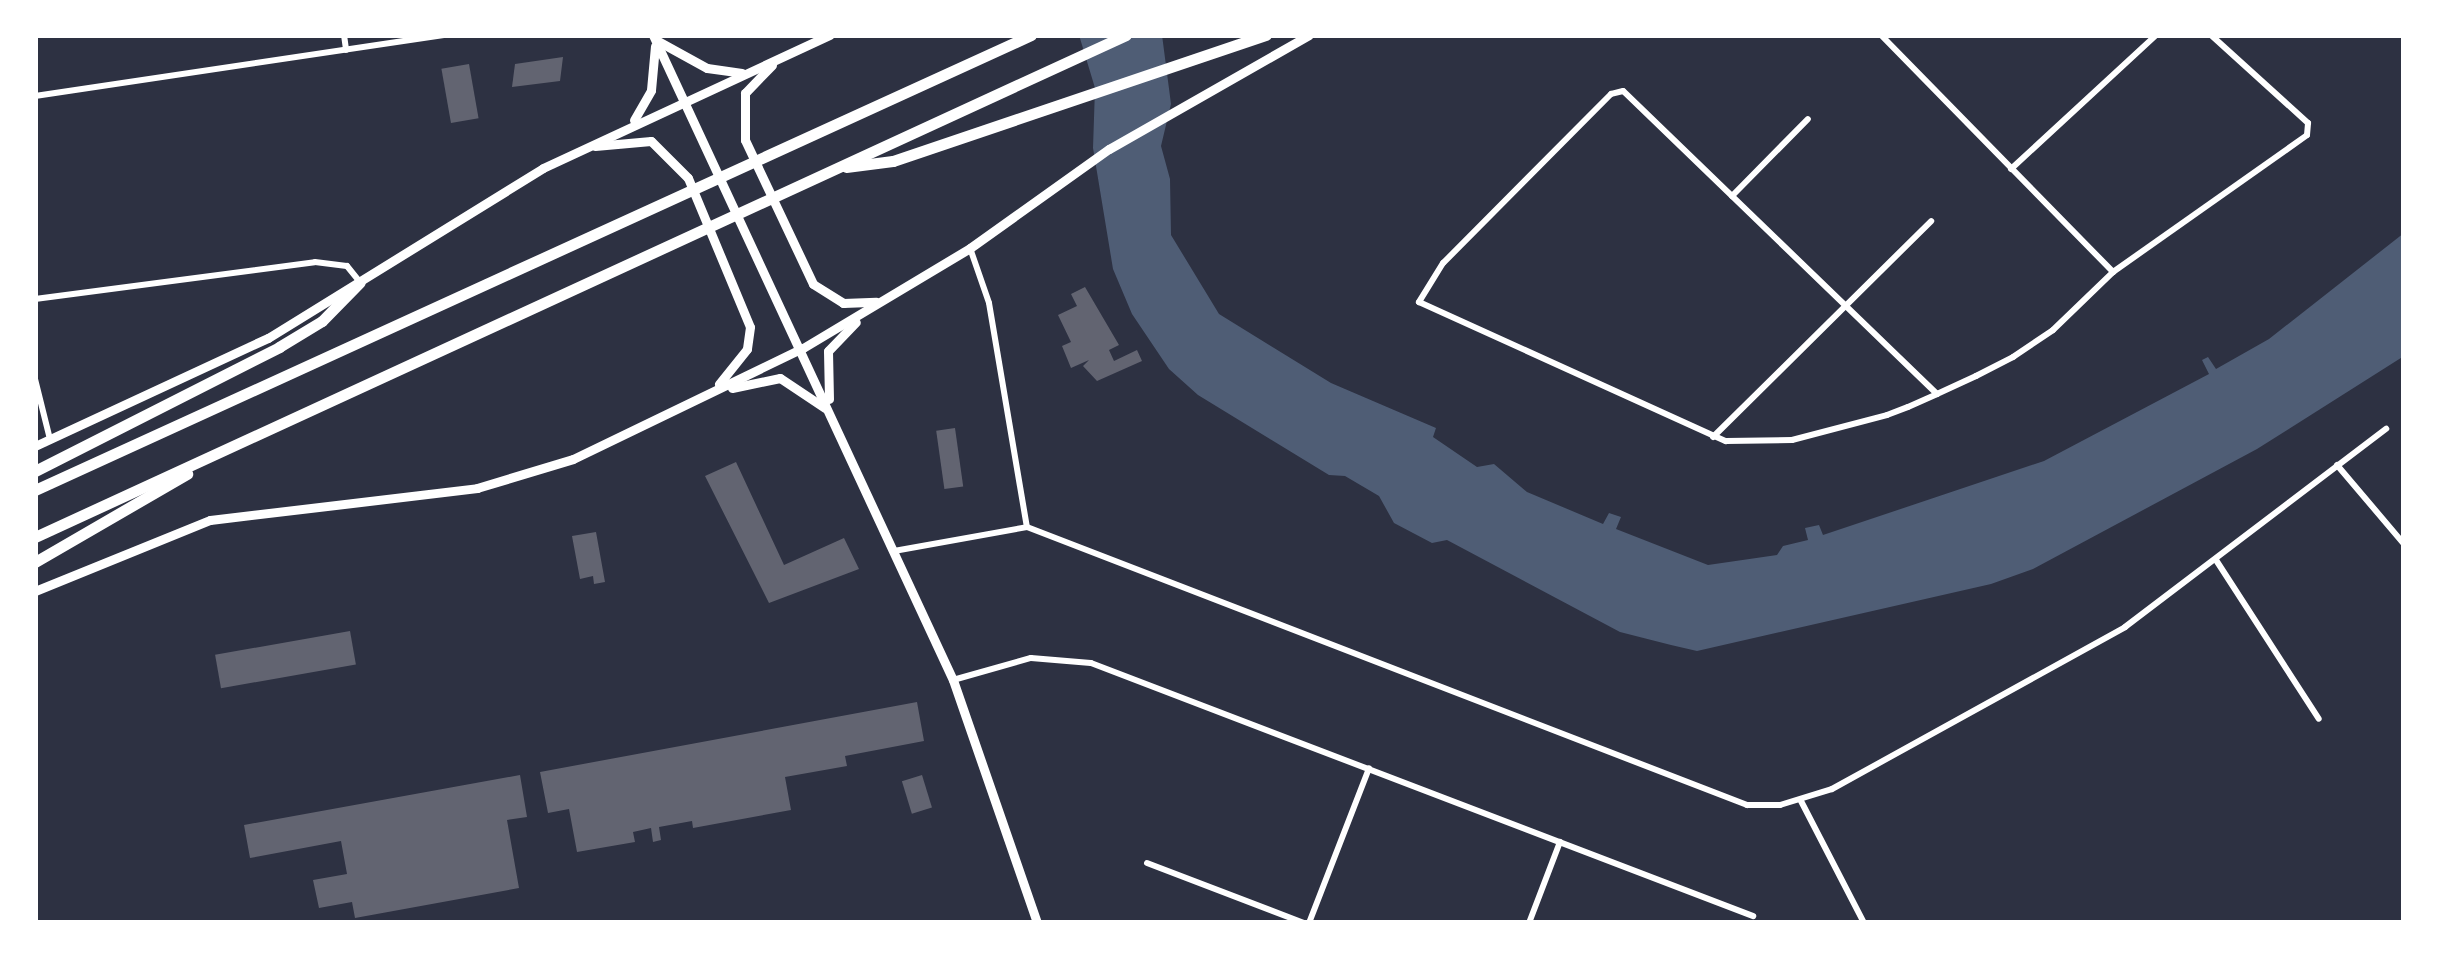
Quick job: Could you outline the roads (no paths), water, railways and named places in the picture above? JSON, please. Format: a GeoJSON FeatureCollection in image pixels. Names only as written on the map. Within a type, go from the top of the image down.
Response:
{"type":"FeatureCollection","features":[{"type":"Feature","properties":{"kind":"highway"},"geometry":{"type":"LineString","coordinates":[[35,490],[1031,35]]}},
{"type":"Feature","properties":{"kind":"highway"},"geometry":{"type":"LineString","coordinates":[[35,537],[1126,35]]}},
{"type":"Feature","properties":{"kind":"highway"},"geometry":{"type":"LineString","coordinates":[[834,169],[893,161],[1266,35]]}},
{"type":"Feature","properties":{"kind":"highway"},"geometry":{"type":"LineString","coordinates":[[35,471],[322,322],[360,282]]}},
{"type":"Feature","properties":{"kind":"highway"},"geometry":{"type":"LineString","coordinates":[[35,562],[131,511],[218,453]]}},
{"type":"Feature","properties":{"kind":"main road"},"geometry":{"type":"LineString","coordinates":[[35,446],[244,350],[630,124],[830,35]]}},
{"type":"Feature","properties":{"kind":"main road"},"geometry":{"type":"LineString","coordinates":[[35,591],[210,520],[514,479],[706,396],[803,348],[882,301],[970,248],[1109,149],[1309,35]]}},
{"type":"Feature","properties":{"kind":"main road"},"geometry":{"type":"LineString","coordinates":[[654,37],[707,68],[745,73]]}},
{"type":"Feature","properties":{"kind":"main road"},"geometry":{"type":"LineString","coordinates":[[654,37],[803,348],[953,680],[1037,923]]}},
{"type":"Feature","properties":{"kind":"main road"},"geometry":{"type":"LineString","coordinates":[[630,124],[651,90],[654,37]]}},
{"type":"Feature","properties":{"kind":"main road"},"geometry":{"type":"LineString","coordinates":[[782,56],[746,93],[745,140],[812,284],[843,302],[882,301]]}},
{"type":"Feature","properties":{"kind":"main road"},"geometry":{"type":"LineString","coordinates":[[580,150],[651,141],[688,178],[750,327],[738,363],[706,396]]}},
{"type":"Feature","properties":{"kind":"main road"},"geometry":{"type":"LineString","coordinates":[[830,413],[828,351],[882,301]]}},
{"type":"Feature","properties":{"kind":"main road"},"geometry":{"type":"LineString","coordinates":[[706,396],[780,378],[800,386],[830,413]]}},
{"type":"Feature","properties":{"kind":"street"},"geometry":{"type":"LineString","coordinates":[[344,35],[346,50]]}},
{"type":"Feature","properties":{"kind":"street"},"geometry":{"type":"LineString","coordinates":[[35,96],[445,35]]}},
{"type":"Feature","properties":{"kind":"street"},"geometry":{"type":"LineString","coordinates":[[1881,35],[2113,272]]}},
{"type":"Feature","properties":{"kind":"street"},"geometry":{"type":"LineString","coordinates":[[2011,169],[2156,35]]}},
{"type":"Feature","properties":{"kind":"street"},"geometry":{"type":"LineString","coordinates":[[1937,394],[1843,308],[1632,95],[1611,94],[1442,263],[1419,302],[1712,438],[1754,444],[1810,437],[1937,394],[2053,330],[2113,272],[2310,128],[2212,35]]}},
{"type":"Feature","properties":{"kind":"street"},"geometry":{"type":"LineString","coordinates":[[1732,196],[1808,119]]}},
{"type":"Feature","properties":{"kind":"street"},"geometry":{"type":"LineString","coordinates":[[1712,438],[1930,222]]}},
{"type":"Feature","properties":{"kind":"street"},"geometry":{"type":"LineString","coordinates":[[970,248],[989,303],[1027,527]]}},
{"type":"Feature","properties":{"kind":"street"},"geometry":{"type":"LineString","coordinates":[[35,299],[330,261],[347,266],[360,282]]}},
{"type":"Feature","properties":{"kind":"street"},"geometry":{"type":"LineString","coordinates":[[35,379],[50,439]]}},
{"type":"Feature","properties":{"kind":"street"},"geometry":{"type":"LineString","coordinates":[[894,551],[1027,527],[1747,804],[1802,800],[2124,627],[2386,428]]}},
{"type":"Feature","properties":{"kind":"street"},"geometry":{"type":"LineString","coordinates":[[2337,465],[2404,544]]}},
{"type":"Feature","properties":{"kind":"street"},"geometry":{"type":"LineString","coordinates":[[2216,560],[2318,719]]}},
{"type":"Feature","properties":{"kind":"street"},"geometry":{"type":"LineString","coordinates":[[953,680],[1022,660],[1080,660],[1754,916]]}},
{"type":"Feature","properties":{"kind":"street"},"geometry":{"type":"LineString","coordinates":[[1147,863],[1306,923],[1368,768]]}},
{"type":"Feature","properties":{"kind":"street"},"geometry":{"type":"LineString","coordinates":[[1802,800],[1864,923]]}},
{"type":"Feature","properties":{"kind":"street"},"geometry":{"type":"LineString","coordinates":[[1529,923],[1560,842]]}},
{"type":"Feature","properties":{"kind":"water"},"geometry":{"type":"Polygon","coordinates":[[[1079,35],[1162,35],[1171,104],[1161,146],[1170,179],[1171,235],[1219,314],[1331,383],[1436,428],[1433,437],[1477,467],[1494,464],[1527,492],[1603,524],[1609,513],[1621,517],[1616,529],[1708,565],[1777,555],[1783,546],[1808,540],[1805,528],[1819,525],[1823,535],[2044,461],[2209,374],[2202,360],[2208,357],[2216,369],[2269,339],[2404,233],[2404,356],[2257,449],[2033,569],[1991,584],[1697,651],[1671,645],[1620,632],[1447,540],[1432,543],[1394,523],[1379,496],[1345,476],[1329,475],[1198,395],[1169,369],[1132,314],[1113,269],[1093,148],[1095,88],[1079,35]]]}}]}
